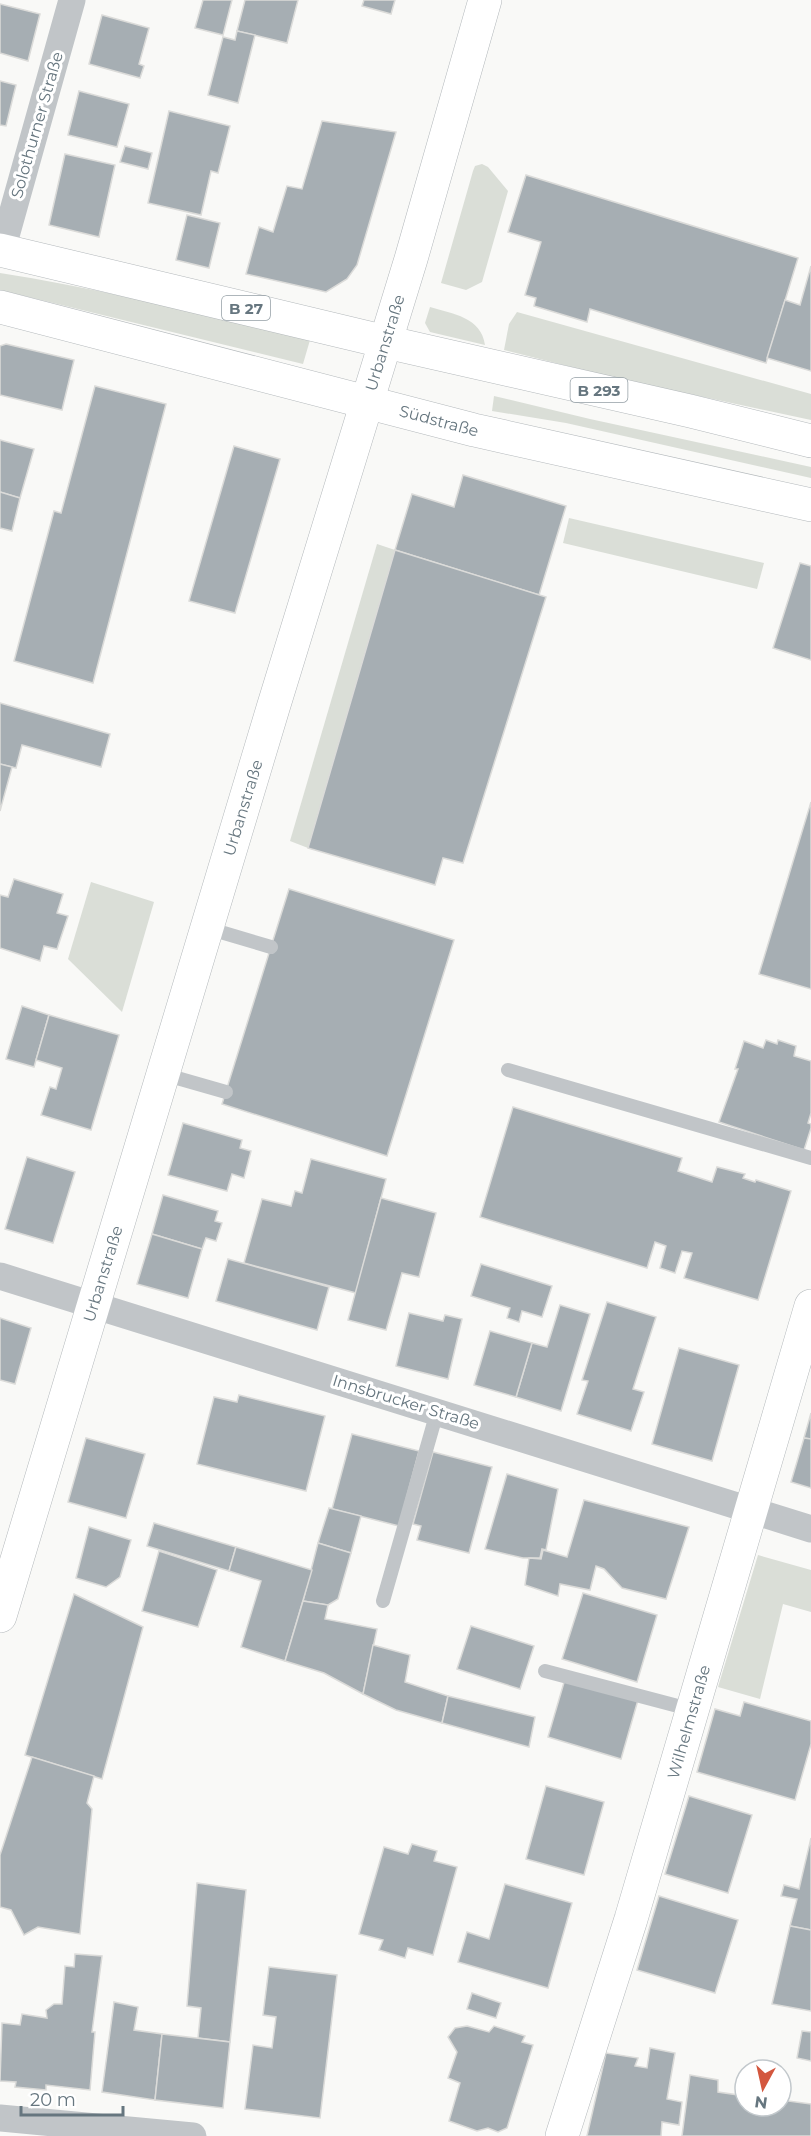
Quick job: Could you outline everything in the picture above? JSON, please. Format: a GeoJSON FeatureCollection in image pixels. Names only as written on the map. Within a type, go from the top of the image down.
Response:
{"type":"FeatureCollection","features":[{"type":"Feature","properties":{"kind":"main road","name":"Urbanstraße"},"geometry":{"type":"LineString","coordinates":[[0,1616],[386,342],[455,112],[485,0]]}},
{"type":"Feature","properties":{"kind":"main road","name":"B 27"},"geometry":{"type":"LineString","coordinates":[[3,243],[386,342]]}},
{"type":"Feature","properties":{"kind":"main road","name":"Südstraße"},"geometry":{"type":"LineString","coordinates":[[0,307],[485,433],[811,505]]}},
{"type":"Feature","properties":{"kind":"main road","name":"B 293"},"geometry":{"type":"LineString","coordinates":[[386,342],[811,441]]}},
{"type":"Feature","properties":{"kind":"main road","name":"Wilhelmstraße"},"geometry":{"type":"LineString","coordinates":[[562,2136],[631,1919],[811,1306]]}},
{"type":"Feature","properties":{"kind":"street","name":"Solothurner Straße"},"geometry":{"type":"LineString","coordinates":[[3,243],[72,0]]}},
{"type":"Feature","properties":{"kind":"street","name":"Innsbrucker Straße"},"geometry":{"type":"LineString","coordinates":[[0,1276],[811,1529]]}},
{"type":"Feature","properties":{"kind":"street"},"geometry":{"type":"LineString","coordinates":[[0,2118],[193,2136]]}},
{"type":"Feature","properties":{"kind":"lane"},"geometry":{"type":"LineString","coordinates":[[207,928],[271,947]]}},
{"type":"Feature","properties":{"kind":"lane"},"geometry":{"type":"LineString","coordinates":[[508,1070],[811,1158]]}},
{"type":"Feature","properties":{"kind":"lane"},"geometry":{"type":"LineString","coordinates":[[163,1074],[226,1092]]}},
{"type":"Feature","properties":{"kind":"lane"},"geometry":{"type":"LineString","coordinates":[[383,1601],[437,1412]]}},
{"type":"Feature","properties":{"kind":"lane"},"geometry":{"type":"LineString","coordinates":[[545,1671],[693,1710]]}},
{"type":"Feature","properties":{"kind":"shaded area"},"geometry":{"type":"Polygon","coordinates":[[[482,164],[488,167],[508,191],[482,282],[466,290],[441,283],[473,171],[475,166],[482,164]]]}},
{"type":"Feature","properties":{"kind":"shaded area"},"geometry":{"type":"Polygon","coordinates":[[[0,273],[117,295],[310,340],[303,364],[0,290],[0,273]]]}},
{"type":"Feature","properties":{"kind":"shaded area"},"geometry":{"type":"Polygon","coordinates":[[[430,307],[465,318],[478,328],[485,345],[430,332],[425,323],[430,307]]]}},
{"type":"Feature","properties":{"kind":"shaded area"},"geometry":{"type":"Polygon","coordinates":[[[517,312],[811,394],[811,420],[615,378],[504,350],[509,324],[517,312]]]}},
{"type":"Feature","properties":{"kind":"shaded area"},"geometry":{"type":"Polygon","coordinates":[[[494,396],[811,467],[811,478],[566,423],[492,411],[494,396]]]}},
{"type":"Feature","properties":{"kind":"shaded area"},"geometry":{"type":"Polygon","coordinates":[[[569,518],[764,563],[757,589],[563,543],[569,518]]]}},
{"type":"Feature","properties":{"kind":"shaded area"},"geometry":{"type":"Polygon","coordinates":[[[377,544],[395,550],[308,848],[290,841],[377,544]]]}},
{"type":"Feature","properties":{"kind":"shaded area"},"geometry":{"type":"Polygon","coordinates":[[[91,882],[154,902],[122,1012],[68,959],[91,882]]]}},
{"type":"Feature","properties":{"kind":"shaded area"},"geometry":{"type":"Polygon","coordinates":[[[758,1555],[811,1570],[811,1612],[783,1604],[760,1699],[718,1687],[758,1555]]]}},
{"type":"Feature","properties":{"kind":"building"},"geometry":{"type":"Polygon","coordinates":[[[203,0],[232,0],[223,35],[195,28],[203,0]]]}},
{"type":"Feature","properties":{"kind":"building"},"geometry":{"type":"Polygon","coordinates":[[[245,0],[298,0],[287,43],[237,31],[245,0]]]}},
{"type":"Feature","properties":{"kind":"building"},"geometry":{"type":"Polygon","coordinates":[[[364,0],[395,0],[391,14],[362,6],[364,0]]]}},
{"type":"Feature","properties":{"kind":"building"},"geometry":{"type":"Polygon","coordinates":[[[0,4],[40,14],[28,61],[0,53],[0,4]]]}},
{"type":"Feature","properties":{"kind":"building"},"geometry":{"type":"Polygon","coordinates":[[[102,15],[149,28],[139,64],[144,66],[140,78],[89,64],[102,15]]]}},
{"type":"Feature","properties":{"kind":"building"},"geometry":{"type":"Polygon","coordinates":[[[237,31],[255,35],[238,103],[208,95],[223,37],[235,40],[237,31]]]}},
{"type":"Feature","properties":{"kind":"building"},"geometry":{"type":"Polygon","coordinates":[[[0,81],[16,85],[6,126],[0,125],[0,81]]]}},
{"type":"Feature","properties":{"kind":"building"},"geometry":{"type":"Polygon","coordinates":[[[79,91],[129,104],[117,147],[68,135],[79,91]]]}},
{"type":"Feature","properties":{"kind":"building"},"geometry":{"type":"Polygon","coordinates":[[[169,111],[230,126],[218,173],[211,171],[201,215],[148,203],[169,111]]]}},
{"type":"Feature","properties":{"kind":"building"},"geometry":{"type":"Polygon","coordinates":[[[322,121],[396,132],[357,265],[347,279],[326,292],[246,274],[259,227],[273,232],[287,186],[302,189],[322,121]]]}},
{"type":"Feature","properties":{"kind":"building"},"geometry":{"type":"Polygon","coordinates":[[[125,146],[152,153],[148,169],[120,162],[125,146]]]}},
{"type":"Feature","properties":{"kind":"building"},"geometry":{"type":"Polygon","coordinates":[[[65,154],[115,165],[99,237],[49,225],[65,154]]]}},
{"type":"Feature","properties":{"kind":"building"},"geometry":{"type":"Polygon","coordinates":[[[526,175],[798,258],[766,363],[590,309],[587,322],[534,306],[536,298],[525,295],[541,242],[508,232],[526,175]]]}},
{"type":"Feature","properties":{"kind":"building"},"geometry":{"type":"Polygon","coordinates":[[[187,215],[220,223],[209,268],[176,260],[187,215]]]}},
{"type":"Feature","properties":{"kind":"building"},"geometry":{"type":"Polygon","coordinates":[[[811,266],[811,371],[767,358],[785,300],[800,305],[811,266]]]}},
{"type":"Feature","properties":{"kind":"building"},"geometry":{"type":"Polygon","coordinates":[[[6,344],[74,360],[62,410],[0,395],[0,346],[6,344]]]}},
{"type":"Feature","properties":{"kind":"building"},"geometry":{"type":"Polygon","coordinates":[[[95,386],[166,404],[93,683],[14,661],[54,511],[61,513],[95,386]]]}},
{"type":"Feature","properties":{"kind":"building"},"geometry":{"type":"Polygon","coordinates":[[[0,440],[34,449],[20,498],[0,492],[0,440]]]}},
{"type":"Feature","properties":{"kind":"building"},"geometry":{"type":"Polygon","coordinates":[[[234,446],[280,459],[235,613],[189,601],[234,446]]]}},
{"type":"Feature","properties":{"kind":"building"},"geometry":{"type":"Polygon","coordinates":[[[463,475],[566,506],[539,595],[395,550],[412,494],[454,507],[463,475]]]}},
{"type":"Feature","properties":{"kind":"building"},"geometry":{"type":"Polygon","coordinates":[[[0,492],[20,498],[12,531],[0,528],[0,492]]]}},
{"type":"Feature","properties":{"kind":"building"},"geometry":{"type":"Polygon","coordinates":[[[395,550],[546,597],[463,863],[443,858],[435,885],[308,848],[395,550]]]}},
{"type":"Feature","properties":{"kind":"building"},"geometry":{"type":"Polygon","coordinates":[[[800,563],[811,566],[811,660],[773,648],[800,563]]]}},
{"type":"Feature","properties":{"kind":"building"},"geometry":{"type":"Polygon","coordinates":[[[0,703],[110,734],[101,767],[22,745],[16,768],[0,764],[0,703]]]}},
{"type":"Feature","properties":{"kind":"building"},"geometry":{"type":"Polygon","coordinates":[[[0,764],[12,767],[0,811],[0,764]]]}},
{"type":"Feature","properties":{"kind":"building"},"geometry":{"type":"Polygon","coordinates":[[[811,802],[811,989],[759,974],[811,802]]]}},
{"type":"Feature","properties":{"kind":"building"},"geometry":{"type":"Polygon","coordinates":[[[14,879],[63,894],[57,913],[68,916],[57,949],[44,946],[40,961],[0,948],[0,895],[8,897],[14,879]]]}},
{"type":"Feature","properties":{"kind":"building"},"geometry":{"type":"Polygon","coordinates":[[[289,889],[454,940],[387,1156],[222,1104],[289,889]]]}},
{"type":"Feature","properties":{"kind":"building"},"geometry":{"type":"Polygon","coordinates":[[[22,1006],[49,1015],[34,1067],[6,1059],[22,1006]]]}},
{"type":"Feature","properties":{"kind":"building"},"geometry":{"type":"Polygon","coordinates":[[[49,1015],[119,1035],[91,1130],[41,1115],[50,1087],[56,1089],[62,1068],[36,1060],[49,1015]]]}},
{"type":"Feature","properties":{"kind":"building"},"geometry":{"type":"Polygon","coordinates":[[[766,1040],[777,1044],[778,1040],[796,1046],[794,1056],[811,1061],[811,1113],[808,1123],[811,1124],[811,1128],[804,1150],[719,1122],[738,1069],[735,1069],[744,1041],[763,1048],[766,1040]]]}},
{"type":"Feature","properties":{"kind":"building"},"geometry":{"type":"Polygon","coordinates":[[[513,1107],[682,1158],[678,1171],[712,1182],[717,1167],[745,1174],[743,1178],[755,1182],[756,1180],[791,1191],[758,1300],[684,1278],[692,1253],[682,1251],[675,1273],[660,1268],[666,1246],[655,1242],[647,1268],[480,1217],[513,1107]]]}},
{"type":"Feature","properties":{"kind":"building"},"geometry":{"type":"Polygon","coordinates":[[[183,1123],[242,1140],[240,1148],[251,1151],[244,1178],[232,1174],[227,1191],[168,1175],[183,1123]]]}},
{"type":"Feature","properties":{"kind":"building"},"geometry":{"type":"Polygon","coordinates":[[[27,1157],[75,1172],[53,1243],[5,1229],[27,1157]]]}},
{"type":"Feature","properties":{"kind":"building"},"geometry":{"type":"Polygon","coordinates":[[[311,1159],[386,1179],[356,1293],[244,1263],[262,1199],[291,1206],[295,1191],[302,1193],[311,1159]]]}},
{"type":"Feature","properties":{"kind":"building"},"geometry":{"type":"Polygon","coordinates":[[[163,1195],[218,1211],[215,1221],[222,1223],[216,1241],[206,1238],[202,1249],[152,1234],[163,1195]]]}},
{"type":"Feature","properties":{"kind":"building"},"geometry":{"type":"Polygon","coordinates":[[[381,1198],[436,1213],[419,1277],[402,1273],[386,1330],[348,1320],[381,1198]]]}},
{"type":"Feature","properties":{"kind":"building"},"geometry":{"type":"Polygon","coordinates":[[[152,1234],[202,1249],[188,1298],[137,1284],[152,1234]]]}},
{"type":"Feature","properties":{"kind":"building"},"geometry":{"type":"Polygon","coordinates":[[[228,1259],[329,1287],[317,1330],[216,1301],[228,1259]]]}},
{"type":"Feature","properties":{"kind":"building"},"geometry":{"type":"Polygon","coordinates":[[[481,1264],[552,1286],[542,1317],[522,1311],[519,1322],[507,1318],[510,1308],[471,1296],[481,1264]]]}},
{"type":"Feature","properties":{"kind":"building"},"geometry":{"type":"Polygon","coordinates":[[[607,1302],[656,1317],[633,1389],[644,1392],[631,1431],[577,1414],[588,1381],[582,1380],[607,1302]]]}},
{"type":"Feature","properties":{"kind":"building"},"geometry":{"type":"Polygon","coordinates":[[[560,1305],[590,1314],[561,1411],[516,1397],[532,1343],[547,1347],[560,1305]]]}},
{"type":"Feature","properties":{"kind":"building"},"geometry":{"type":"Polygon","coordinates":[[[409,1313],[443,1321],[445,1315],[462,1319],[448,1379],[396,1366],[409,1313]]]}},
{"type":"Feature","properties":{"kind":"building"},"geometry":{"type":"Polygon","coordinates":[[[0,1318],[31,1328],[15,1384],[0,1380],[0,1318]]]}},
{"type":"Feature","properties":{"kind":"building"},"geometry":{"type":"Polygon","coordinates":[[[490,1331],[532,1343],[516,1397],[474,1385],[490,1331]]]}},
{"type":"Feature","properties":{"kind":"building"},"geometry":{"type":"Polygon","coordinates":[[[679,1348],[739,1365],[712,1461],[652,1444],[679,1348]]]}},
{"type":"Feature","properties":{"kind":"building"},"geometry":{"type":"Polygon","coordinates":[[[239,1395],[325,1416],[306,1491],[197,1464],[214,1397],[237,1402],[239,1395]]]}},
{"type":"Feature","properties":{"kind":"building"},"geometry":{"type":"Polygon","coordinates":[[[811,1413],[811,1439],[804,1438],[811,1413]]]}},
{"type":"Feature","properties":{"kind":"building"},"geometry":{"type":"Polygon","coordinates":[[[352,1434],[419,1451],[399,1526],[332,1509],[352,1434]]]}},
{"type":"Feature","properties":{"kind":"building"},"geometry":{"type":"Polygon","coordinates":[[[86,1438],[145,1454],[126,1518],[68,1502],[86,1438]]]}},
{"type":"Feature","properties":{"kind":"building"},"geometry":{"type":"Polygon","coordinates":[[[804,1438],[811,1439],[811,1488],[791,1482],[804,1438]]]}},
{"type":"Feature","properties":{"kind":"building"},"geometry":{"type":"Polygon","coordinates":[[[433,1452],[492,1467],[469,1553],[417,1540],[421,1526],[413,1524],[433,1452]]]}},
{"type":"Feature","properties":{"kind":"building"},"geometry":{"type":"Polygon","coordinates":[[[507,1474],[558,1489],[546,1550],[542,1549],[540,1558],[523,1558],[485,1549],[507,1474]]]}},
{"type":"Feature","properties":{"kind":"building"},"geometry":{"type":"Polygon","coordinates":[[[584,1500],[689,1527],[666,1599],[622,1588],[604,1569],[596,1566],[590,1590],[560,1584],[558,1596],[525,1585],[529,1558],[541,1559],[543,1550],[567,1557],[584,1500]]]}},
{"type":"Feature","properties":{"kind":"building"},"geometry":{"type":"Polygon","coordinates":[[[329,1508],[361,1516],[351,1553],[318,1543],[329,1508]]]}},
{"type":"Feature","properties":{"kind":"building"},"geometry":{"type":"Polygon","coordinates":[[[154,1523],[236,1547],[229,1571],[147,1546],[154,1523]]]}},
{"type":"Feature","properties":{"kind":"building"},"geometry":{"type":"Polygon","coordinates":[[[89,1527],[131,1540],[120,1577],[106,1587],[76,1578],[89,1527]]]}},
{"type":"Feature","properties":{"kind":"building"},"geometry":{"type":"Polygon","coordinates":[[[318,1543],[351,1553],[338,1599],[328,1605],[303,1601],[318,1543]]]}},
{"type":"Feature","properties":{"kind":"building"},"geometry":{"type":"Polygon","coordinates":[[[236,1547],[312,1570],[285,1661],[241,1647],[261,1581],[229,1571],[236,1547]]]}},
{"type":"Feature","properties":{"kind":"building"},"geometry":{"type":"Polygon","coordinates":[[[159,1551],[217,1570],[198,1627],[142,1611],[159,1551]]]}},
{"type":"Feature","properties":{"kind":"building"},"geometry":{"type":"Polygon","coordinates":[[[583,1593],[657,1615],[637,1682],[562,1659],[583,1593]]]}},
{"type":"Feature","properties":{"kind":"building"},"geometry":{"type":"Polygon","coordinates":[[[74,1594],[143,1627],[102,1779],[25,1755],[74,1594]]]}},
{"type":"Feature","properties":{"kind":"building"},"geometry":{"type":"Polygon","coordinates":[[[303,1601],[328,1605],[325,1619],[377,1629],[363,1694],[324,1673],[285,1661],[303,1601]]]}},
{"type":"Feature","properties":{"kind":"building"},"geometry":{"type":"Polygon","coordinates":[[[471,1626],[534,1646],[520,1689],[457,1669],[471,1626]]]}},
{"type":"Feature","properties":{"kind":"building"},"geometry":{"type":"Polygon","coordinates":[[[373,1645],[410,1655],[405,1682],[448,1696],[442,1723],[396,1710],[363,1694],[373,1645]]]}},
{"type":"Feature","properties":{"kind":"building"},"geometry":{"type":"Polygon","coordinates":[[[565,1679],[638,1700],[621,1759],[548,1737],[565,1679]]]}},
{"type":"Feature","properties":{"kind":"building"},"geometry":{"type":"Polygon","coordinates":[[[448,1696],[535,1717],[529,1747],[442,1723],[448,1696]]]}},
{"type":"Feature","properties":{"kind":"building"},"geometry":{"type":"Polygon","coordinates":[[[744,1702],[811,1721],[811,1744],[795,1800],[697,1772],[715,1709],[740,1716],[744,1702]]]}},
{"type":"Feature","properties":{"kind":"building"},"geometry":{"type":"Polygon","coordinates":[[[32,1757],[94,1776],[87,1803],[92,1809],[80,1934],[38,1927],[24,1935],[11,1910],[0,1907],[0,1855],[32,1757]]]}},
{"type":"Feature","properties":{"kind":"building"},"geometry":{"type":"Polygon","coordinates":[[[546,1786],[604,1802],[584,1875],[526,1859],[546,1786]]]}},
{"type":"Feature","properties":{"kind":"building"},"geometry":{"type":"Polygon","coordinates":[[[689,1796],[752,1815],[728,1893],[665,1874],[689,1796]]]}},
{"type":"Feature","properties":{"kind":"building"},"geometry":{"type":"Polygon","coordinates":[[[811,1838],[811,1930],[790,1926],[797,1899],[781,1896],[784,1885],[799,1889],[811,1838]]]}},
{"type":"Feature","properties":{"kind":"building"},"geometry":{"type":"Polygon","coordinates":[[[412,1844],[437,1851],[434,1861],[457,1867],[433,1955],[408,1948],[405,1958],[379,1950],[383,1940],[359,1934],[384,1847],[408,1854],[412,1844]]]}},
{"type":"Feature","properties":{"kind":"building"},"geometry":{"type":"Polygon","coordinates":[[[197,1883],[246,1890],[230,2042],[198,2038],[201,2008],[187,2006],[197,1883]]]}},
{"type":"Feature","properties":{"kind":"building"},"geometry":{"type":"Polygon","coordinates":[[[505,1884],[572,1903],[548,1988],[458,1962],[467,1932],[489,1939],[505,1884]]]}},
{"type":"Feature","properties":{"kind":"building"},"geometry":{"type":"Polygon","coordinates":[[[659,1896],[738,1920],[715,1993],[637,1970],[659,1896]]]}},
{"type":"Feature","properties":{"kind":"building"},"geometry":{"type":"Polygon","coordinates":[[[790,1926],[811,1930],[811,2011],[772,2004],[790,1926]]]}},
{"type":"Feature","properties":{"kind":"building"},"geometry":{"type":"Polygon","coordinates":[[[75,1954],[102,1956],[92,2032],[95,2032],[90,2090],[46,2085],[46,2090],[15,2087],[16,2082],[0,2081],[2,2023],[20,2025],[22,2014],[47,2018],[46,2010],[54,2004],[62,2004],[65,1966],[74,1967],[75,1954]]]}},
{"type":"Feature","properties":{"kind":"building"},"geometry":{"type":"Polygon","coordinates":[[[269,1967],[337,1975],[320,2118],[245,2109],[253,2045],[272,2048],[276,2017],[263,2015],[269,1967]]]}},
{"type":"Feature","properties":{"kind":"building"},"geometry":{"type":"Polygon","coordinates":[[[472,1993],[501,2003],[496,2018],[467,2009],[472,1993]]]}},
{"type":"Feature","properties":{"kind":"building"},"geometry":{"type":"Polygon","coordinates":[[[114,2002],[138,2007],[134,2030],[162,2034],[155,2100],[102,2092],[114,2002]]]}},
{"type":"Feature","properties":{"kind":"building"},"geometry":{"type":"Polygon","coordinates":[[[467,2026],[489,2032],[494,2026],[525,2036],[522,2042],[533,2045],[507,2128],[498,2132],[488,2128],[477,2131],[449,2121],[460,2083],[448,2078],[457,2052],[448,2037],[455,2028],[467,2026]]]}},
{"type":"Feature","properties":{"kind":"building"},"geometry":{"type":"Polygon","coordinates":[[[802,2031],[811,2032],[811,2061],[797,2058],[802,2031]]]}},
{"type":"Feature","properties":{"kind":"building"},"geometry":{"type":"Polygon","coordinates":[[[162,2034],[230,2042],[223,2108],[155,2100],[162,2034]]]}},
{"type":"Feature","properties":{"kind":"building"},"geometry":{"type":"Polygon","coordinates":[[[650,2048],[675,2053],[667,2099],[682,2102],[679,2125],[662,2122],[661,2136],[587,2136],[606,2053],[638,2058],[635,2066],[647,2068],[650,2048]]]}},
{"type":"Feature","properties":{"kind":"building"},"geometry":{"type":"Polygon","coordinates":[[[690,2075],[718,2080],[718,2092],[733,2094],[733,2118],[793,2118],[793,2102],[811,2104],[811,2136],[682,2136],[690,2075]]]}}]}
